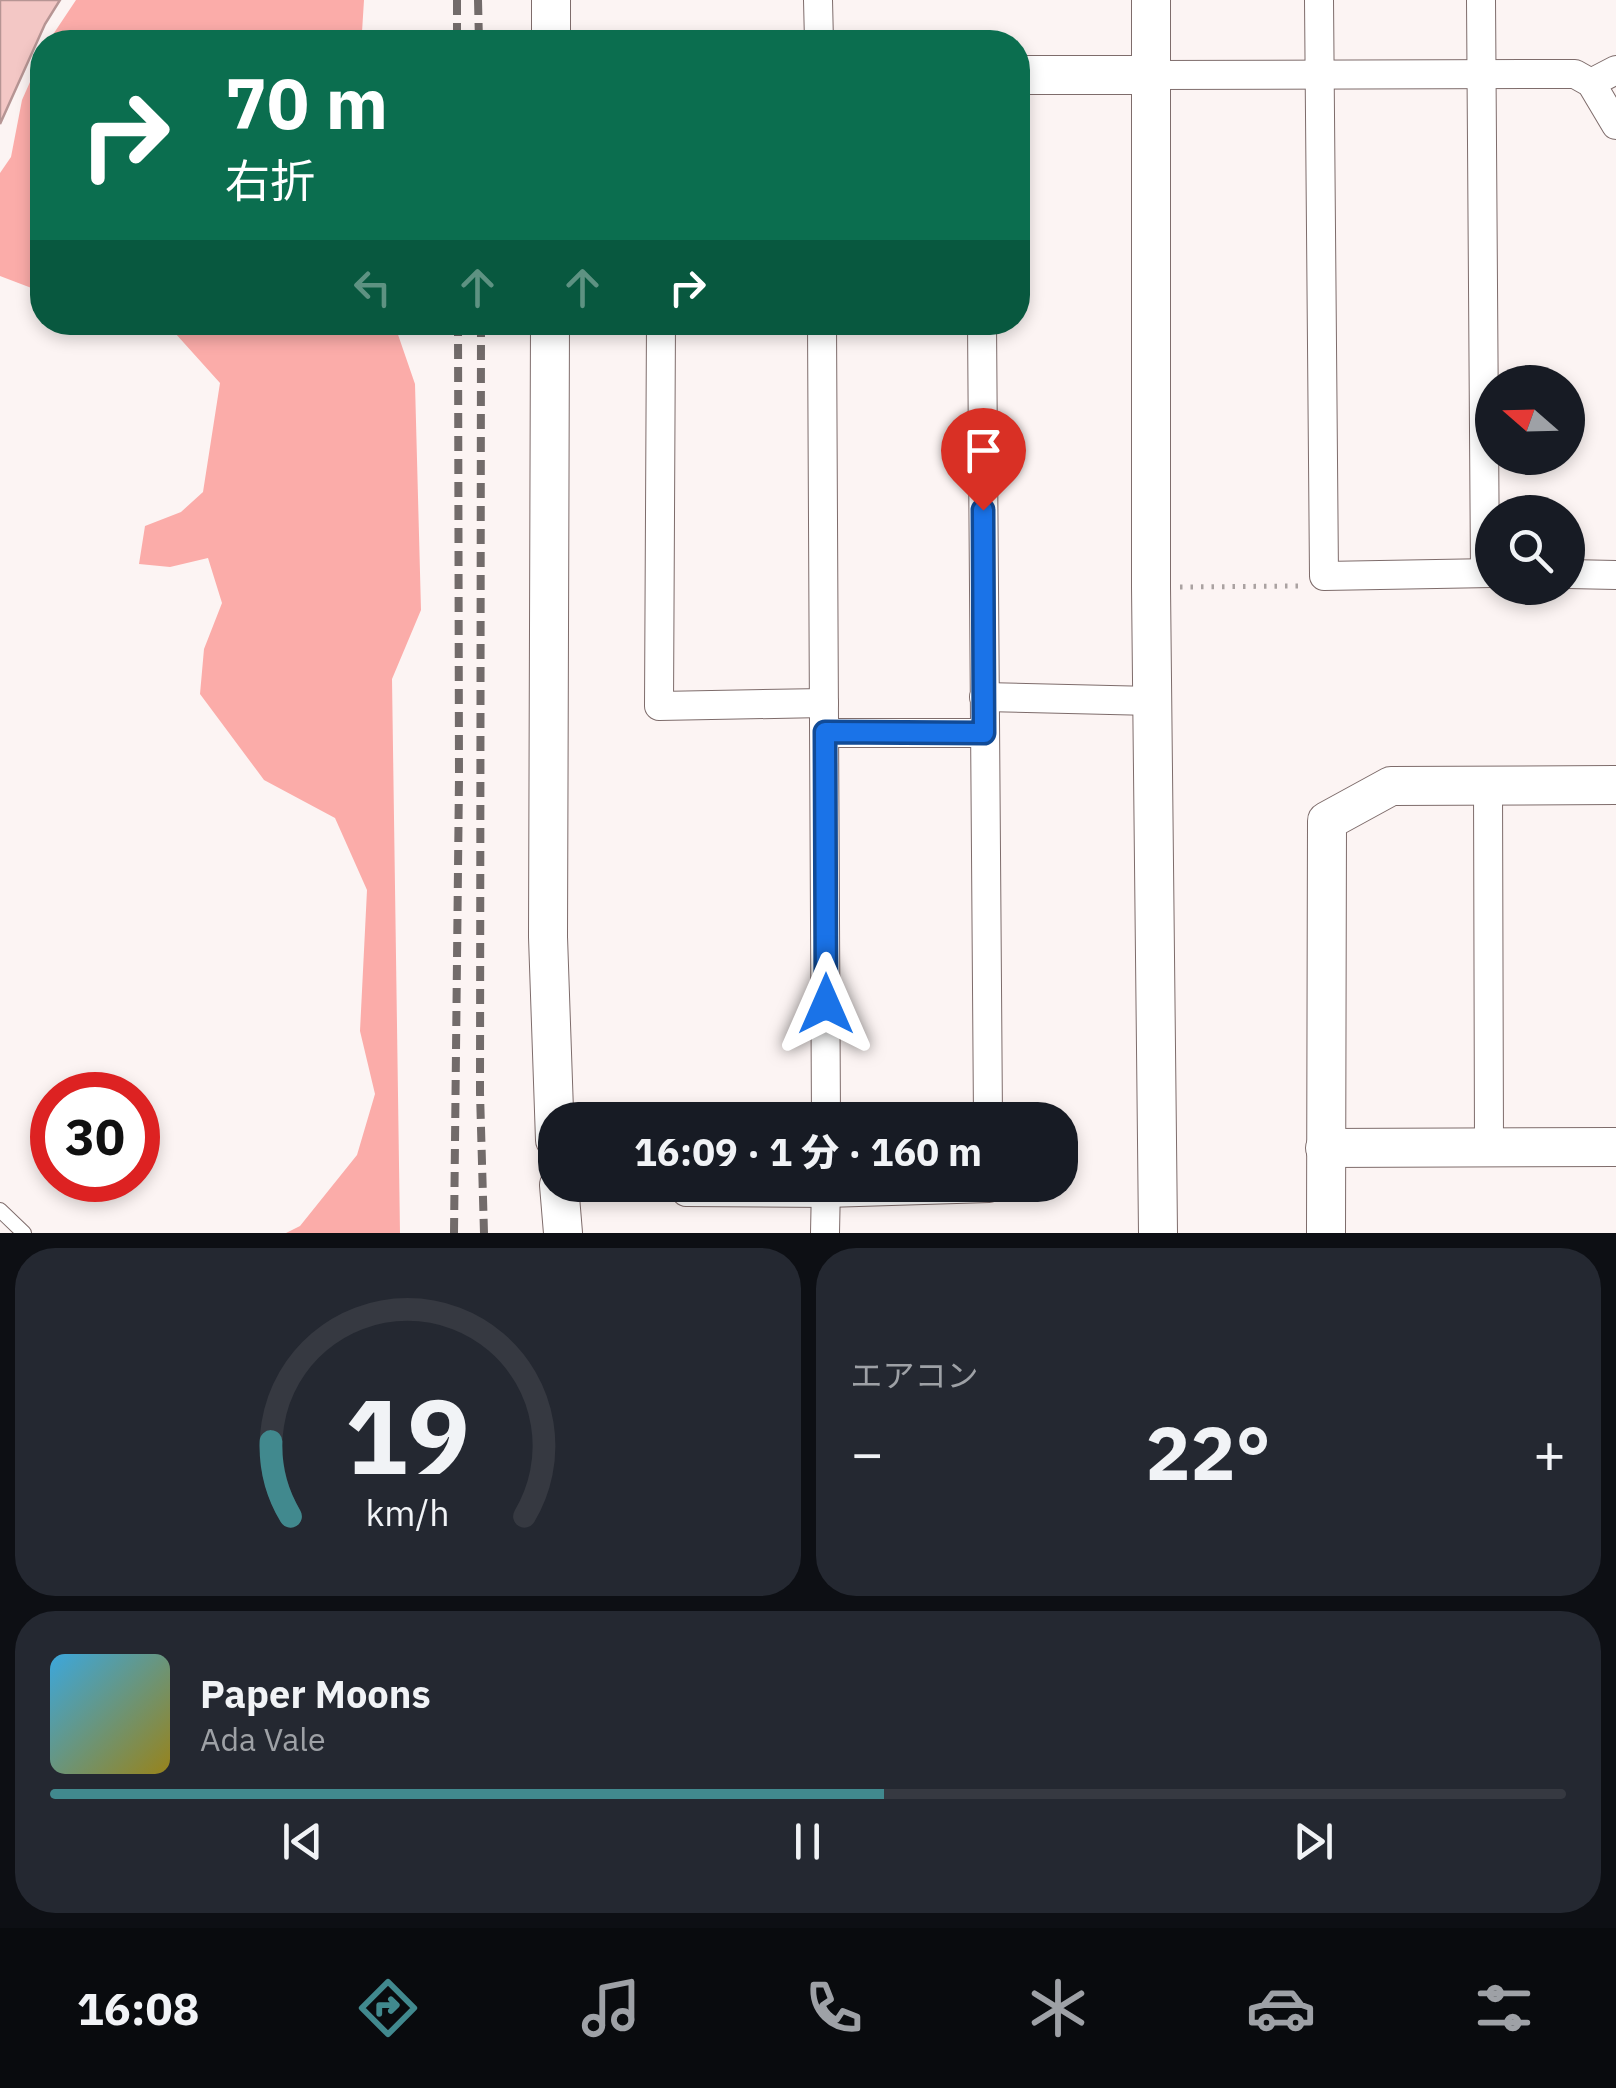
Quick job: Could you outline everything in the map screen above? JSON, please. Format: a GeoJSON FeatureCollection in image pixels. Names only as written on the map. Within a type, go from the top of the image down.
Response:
{"type":"FeatureCollection","features":[{"type":"Feature","properties":{"kind":"street"},"geometry":{"type":"LineString","coordinates":[[551,0],[551,30]]}},
{"type":"Feature","properties":{"kind":"street"},"geometry":{"type":"LineString","coordinates":[[818,0],[819,30]]}},
{"type":"Feature","properties":{"kind":"street"},"geometry":{"type":"LineString","coordinates":[[1151,0],[1151,587],[1158,1233]]}},
{"type":"Feature","properties":{"kind":"street"},"geometry":{"type":"LineString","coordinates":[[1319,0],[1324,576],[1475,573]]}},
{"type":"Feature","properties":{"kind":"street"},"geometry":{"type":"LineString","coordinates":[[1481,0],[1488,495]]}},
{"type":"Feature","properties":{"kind":"street"},"geometry":{"type":"LineString","coordinates":[[1030,75],[1604,76],[1616,125]]}},
{"type":"Feature","properties":{"kind":"street"},"geometry":{"type":"LineString","coordinates":[[550,335],[548,937],[554,1102]]}},
{"type":"Feature","properties":{"kind":"street"},"geometry":{"type":"LineString","coordinates":[[660,335],[659,706],[824,703]]}},
{"type":"Feature","properties":{"kind":"street"},"geometry":{"type":"LineString","coordinates":[[822,335],[826,1102]]}},
{"type":"Feature","properties":{"kind":"street"},"geometry":{"type":"LineString","coordinates":[[982,335],[988,1102]]}},
{"type":"Feature","properties":{"kind":"street"},"geometry":{"type":"LineString","coordinates":[[1585,574],[1616,575]]}},
{"type":"Feature","properties":{"kind":"street"},"geometry":{"type":"LineString","coordinates":[[984,696],[1152,701]]}},
{"type":"Feature","properties":{"kind":"street"},"geometry":{"type":"LineString","coordinates":[[825,732],[984,733]]}},
{"type":"Feature","properties":{"kind":"street"},"geometry":{"type":"LineString","coordinates":[[1326,1233],[1327,821],[1390,786],[1616,785]]}},
{"type":"Feature","properties":{"kind":"street"},"geometry":{"type":"LineString","coordinates":[[1488,786],[1489,1146]]}},
{"type":"Feature","properties":{"kind":"street"},"geometry":{"type":"LineString","coordinates":[[1325,1148],[1616,1147]]}},
{"type":"Feature","properties":{"kind":"street"},"geometry":{"type":"LineString","coordinates":[[560,1202],[563,1233]]}},
{"type":"Feature","properties":{"kind":"street"},"geometry":{"type":"LineString","coordinates":[[825,1233],[826,1202]]}},
{"type":"Feature","properties":{"kind":"lane"},"geometry":{"type":"LineString","coordinates":[[0,1210],[24,1233]]}},
{"type":"Feature","properties":{"kind":"path"},"geometry":{"type":"LineString","coordinates":[[1151,587],[1311,586],[1324,576]]}},
{"type":"Feature","properties":{"kind":"shaded area"},"geometry":{"type":"Polygon","coordinates":[[[0,0],[60,0],[42,30],[30,30],[30,57],[0,124],[0,0]]]}},
{"type":"Feature","properties":{"kind":"shaded area"},"geometry":{"type":"Polygon","coordinates":[[[76,0],[364,0],[362,30],[56,30],[76,0]]]}},
{"type":"Feature","properties":{"kind":"shaded area"},"geometry":{"type":"Polygon","coordinates":[[[30,82],[30,287],[0,276],[0,173],[11,157],[22,100],[30,82]]]}},
{"type":"Feature","properties":{"kind":"shaded area"},"geometry":{"type":"Polygon","coordinates":[[[177,335],[398,335],[415,384],[421,610],[392,679],[400,1233],[286,1233],[300,1226],[357,1155],[375,1094],[360,1031],[367,890],[335,818],[264,780],[200,694],[204,649],[222,603],[208,558],[170,567],[139,564],[145,526],[181,512],[203,492],[220,383],[177,335]]]}},
{"type":"Feature","properties":{"kind":"railway"},"geometry":{"type":"LineString","coordinates":[[457,0],[457,30]]}},
{"type":"Feature","properties":{"kind":"railway"},"geometry":{"type":"LineString","coordinates":[[478,0],[479,30]]}},
{"type":"Feature","properties":{"kind":"railway"},"geometry":{"type":"LineString","coordinates":[[454,1233],[458,335]]}},
{"type":"Feature","properties":{"kind":"railway"},"geometry":{"type":"LineString","coordinates":[[481,335],[480,1093],[484,1233]]}},
{"type":"Feature","properties":{"kind":"route"},"geometry":{"type":"LineString","coordinates":[[826,1004],[825,732],[984,733],[983,510]]}}]}
